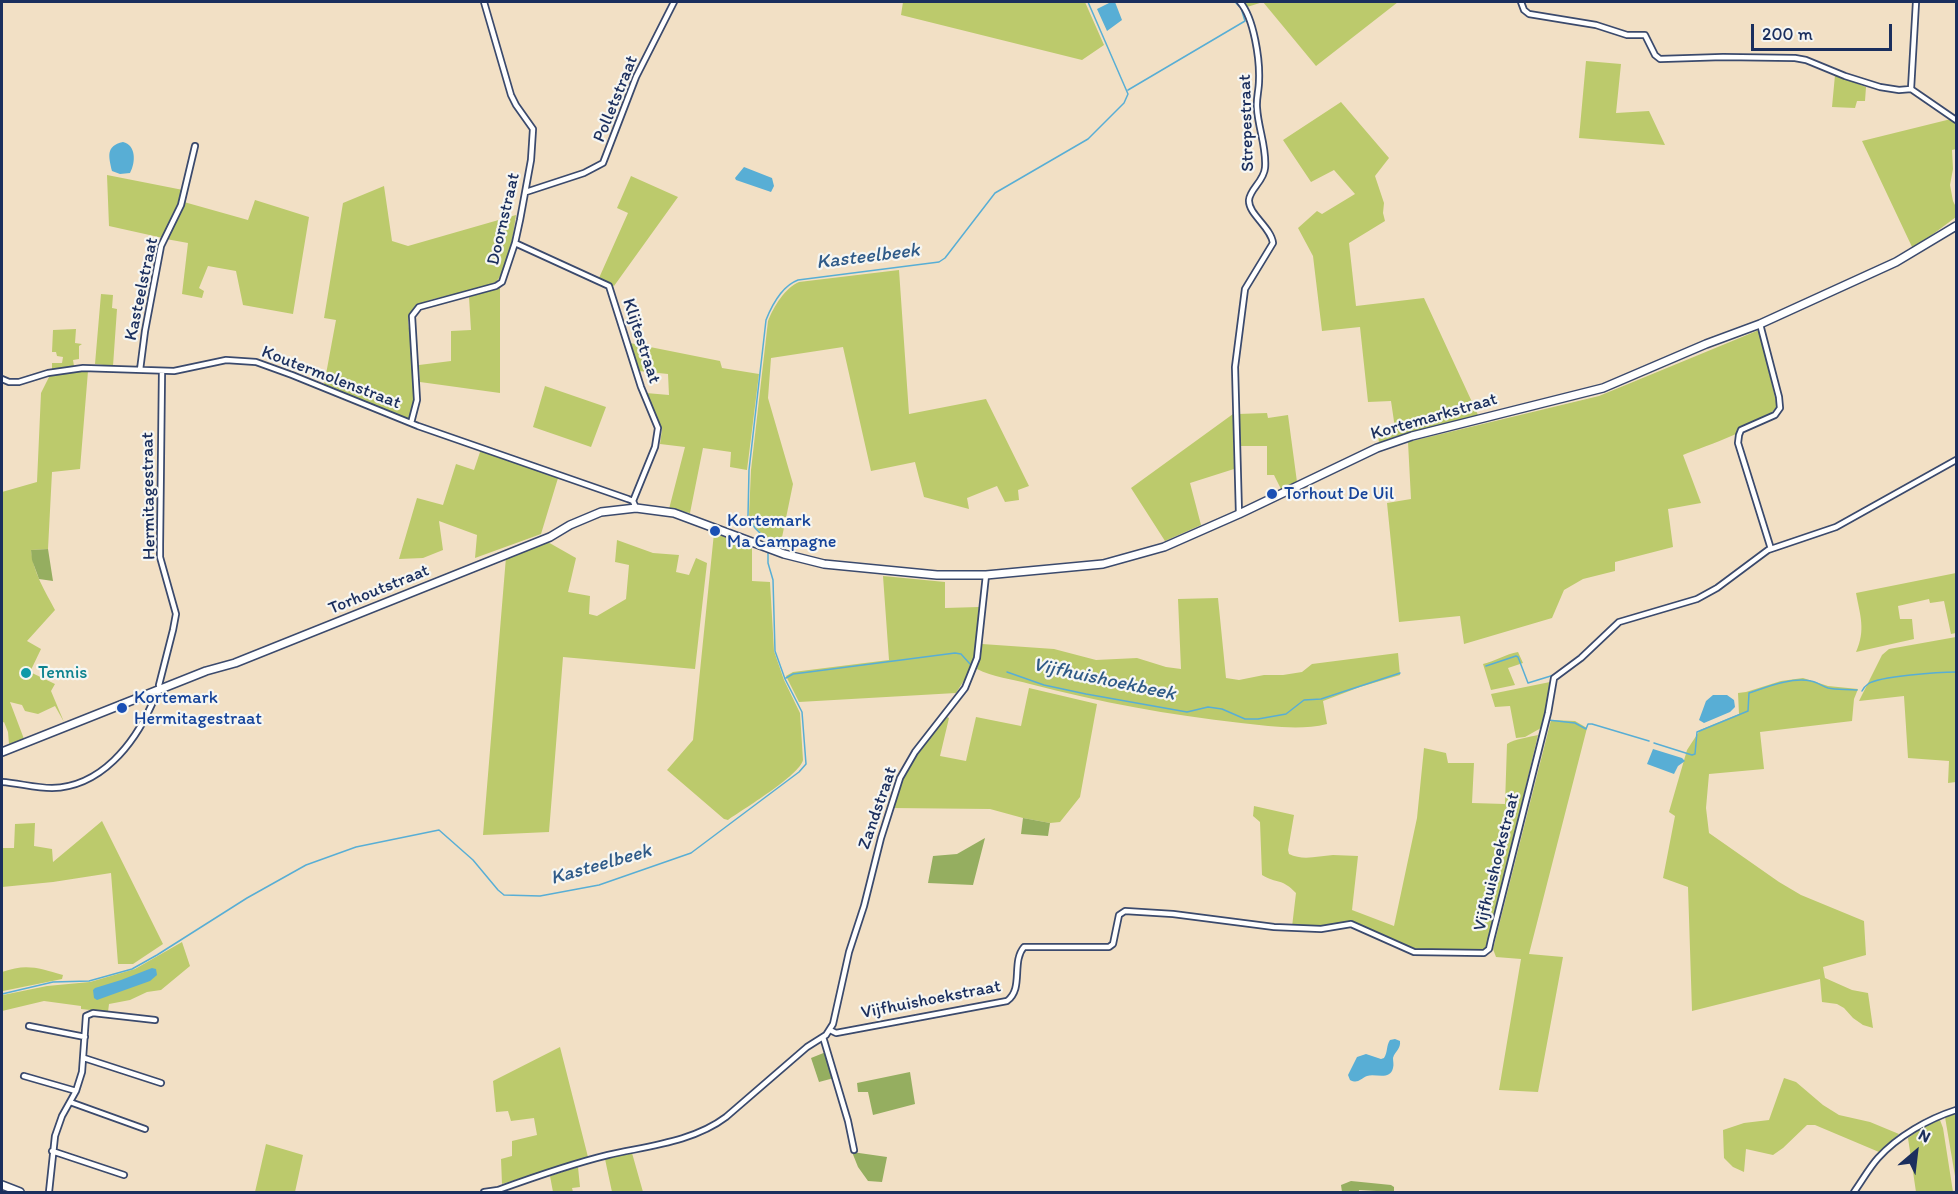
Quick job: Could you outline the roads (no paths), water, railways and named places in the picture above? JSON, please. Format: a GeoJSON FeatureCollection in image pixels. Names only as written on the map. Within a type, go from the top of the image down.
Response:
{"type":"FeatureCollection","features":[{"type":"Feature","properties":{"kind":"street","name":"Doornstraat"},"geometry":{"type":"LineString","coordinates":[[411,423],[417,400],[412,316],[419,307],[426,304],[496,286],[502,282],[515,243],[526,192],[533,129],[516,105],[512,95],[484,2]]}},
{"type":"Feature","properties":{"kind":"street","name":"Polletstraat"},"geometry":{"type":"LineString","coordinates":[[526,192],[584,173],[603,163],[636,77],[674,2]]}},
{"type":"Feature","properties":{"kind":"street","name":"Strepestraat"},"geometry":{"type":"LineString","coordinates":[[1239,514],[1236,352],[1241,330],[1245,289],[1273,243],[1272,236],[1249,202],[1249,197],[1263,178],[1265,167],[1257,108],[1258,58],[1249,21],[1240,2]]}},
{"type":"Feature","properties":{"kind":"street"},"geometry":{"type":"LineString","coordinates":[[1521,2],[1524,10],[1529,14],[1596,25],[1627,35],[1645,35],[1655,55],[1660,59],[1712,57],[1806,60],[1880,87],[1911,89],[1956,120]]}},
{"type":"Feature","properties":{"kind":"street"},"geometry":{"type":"LineString","coordinates":[[1911,89],[1916,2]]}},
{"type":"Feature","properties":{"kind":"street","name":"Kasteelstraat"},"geometry":{"type":"LineString","coordinates":[[140,370],[161,246],[181,205],[195,146]]}},
{"type":"Feature","properties":{"kind":"street","name":"Kortemarkstraat"},"geometry":{"type":"LineString","coordinates":[[769,548],[824,564],[937,575],[986,575],[1103,564],[1164,547],[1377,448],[1412,436],[1603,388],[1706,344],[1760,324],[1896,262],[1956,226]]}},
{"type":"Feature","properties":{"kind":"street","name":"Klijtestraat"},"geometry":{"type":"LineString","coordinates":[[515,243],[609,286],[641,387],[658,428],[655,447],[634,504]]}},
{"type":"Feature","properties":{"kind":"street"},"geometry":{"type":"LineString","coordinates":[[1760,324],[1780,408],[1775,415],[1741,430],[1738,443],[1771,549]]}},
{"type":"Feature","properties":{"kind":"street","name":"Koutermolenstraat"},"geometry":{"type":"LineString","coordinates":[[2,379],[13,383],[48,373],[83,368],[162,371],[226,360],[256,362],[411,423],[634,504]]}},
{"type":"Feature","properties":{"kind":"street","name":"Hermitagestraat"},"geometry":{"type":"LineString","coordinates":[[160,689],[159,685],[176,614],[160,558],[162,371]]}},
{"type":"Feature","properties":{"kind":"street","name":"Vijfhuishoekstraat"},"geometry":{"type":"LineString","coordinates":[[830,1030],[836,1033],[1007,1001],[1014,993],[1019,954],[1024,947],[1109,947],[1114,939],[1118,917],[1125,911],[1173,914],[1274,927],[1321,929],[1351,924],[1414,952],[1480,954],[1486,952],[1490,946],[1548,714],[1554,678],[1581,658],[1619,622],[1697,599],[1717,588],[1771,549],[1836,527],[1956,460]]}},
{"type":"Feature","properties":{"kind":"street","name":"Torhoutstraat"},"geometry":{"type":"LineString","coordinates":[[2,752],[393,600],[550,537],[570,525],[601,512],[634,504],[674,513],[769,548]]}},
{"type":"Feature","properties":{"kind":"street","name":"Zandstraat"},"geometry":{"type":"LineString","coordinates":[[830,1030],[849,952],[900,778],[915,752],[965,688],[977,658],[986,575]]}},
{"type":"Feature","properties":{"kind":"street"},"geometry":{"type":"LineString","coordinates":[[2,782],[51,788],[83,782],[94,776],[110,764],[134,739],[152,704],[154,698],[152,692]]}},
{"type":"Feature","properties":{"kind":"street"},"geometry":{"type":"LineString","coordinates":[[49,1192],[52,1151],[58,1125],[76,1091],[84,1058],[86,1018],[90,1013],[155,1020]]}},
{"type":"Feature","properties":{"kind":"street"},"geometry":{"type":"LineString","coordinates":[[29,1026],[85,1037]]}},
{"type":"Feature","properties":{"kind":"street"},"geometry":{"type":"LineString","coordinates":[[483,1192],[498,1190],[593,1159],[667,1142],[705,1130],[726,1117],[830,1030]]}},
{"type":"Feature","properties":{"kind":"street"},"geometry":{"type":"LineString","coordinates":[[823,1037],[848,1120],[854,1150]]}},
{"type":"Feature","properties":{"kind":"street"},"geometry":{"type":"LineString","coordinates":[[84,1058],[161,1083]]}},
{"type":"Feature","properties":{"kind":"street"},"geometry":{"type":"LineString","coordinates":[[24,1076],[76,1091]]}},
{"type":"Feature","properties":{"kind":"street"},"geometry":{"type":"LineString","coordinates":[[70,1102],[145,1129]]}},
{"type":"Feature","properties":{"kind":"street"},"geometry":{"type":"LineString","coordinates":[[1854,1192],[1879,1157],[1896,1142],[1911,1131],[1943,1114],[1956,1110]]}},
{"type":"Feature","properties":{"kind":"street"},"geometry":{"type":"LineString","coordinates":[[52,1151],[124,1175]]}},
{"type":"Feature","properties":{"kind":"street"},"geometry":{"type":"LineString","coordinates":[[2,1185],[20,1192]]}},
{"type":"Feature","properties":{"kind":"water"},"geometry":{"type":"Polygon","coordinates":[[[1115,2],[1122,20],[1107,31],[1097,9],[1115,2]]]}},
{"type":"Feature","properties":{"kind":"water"},"geometry":{"type":"Polygon","coordinates":[[[123,142],[133,150],[134,159],[130,173],[120,174],[112,171],[110,153],[113,146],[123,142]]]}},
{"type":"Feature","properties":{"kind":"water"},"geometry":{"type":"Polygon","coordinates":[[[744,167],[772,178],[774,186],[771,192],[736,180],[735,178],[744,167]]]}},
{"type":"Feature","properties":{"kind":"water"},"geometry":{"type":"Polygon","coordinates":[[[1713,695],[1727,695],[1734,700],[1735,707],[1730,712],[1704,723],[1699,720],[1706,701],[1713,695]]]}},
{"type":"Feature","properties":{"kind":"water"},"geometry":{"type":"Polygon","coordinates":[[[1653,749],[1685,761],[1678,766],[1674,774],[1647,764],[1653,749]]]}},
{"type":"Feature","properties":{"kind":"water"},"geometry":{"type":"Polygon","coordinates":[[[152,968],[156,969],[157,975],[150,981],[97,1000],[94,998],[95,988],[152,968]]]}},
{"type":"Feature","properties":{"kind":"water"},"geometry":{"type":"Polygon","coordinates":[[[1390,1040],[1400,1041],[1400,1044],[1389,1074],[1370,1075],[1357,1081],[1350,1080],[1348,1075],[1357,1057],[1366,1054],[1384,1058],[1390,1040]]]}},
{"type":"Feature","properties":{"kind":"waterway","name":"Kasteelbeek"},"geometry":{"type":"LineString","coordinates":[[769,542],[755,528],[748,516],[749,470],[766,320],[775,302],[782,291],[798,280],[939,262],[945,258],[995,193],[1088,139],[1124,103],[1128,94],[1088,2]]}},
{"type":"Feature","properties":{"kind":"waterway"},"geometry":{"type":"LineString","coordinates":[[1128,90],[1245,21],[1241,8],[1235,2]]}},
{"type":"Feature","properties":{"kind":"waterway","name":"Kasteelbeek"},"geometry":{"type":"LineString","coordinates":[[2,994],[53,982],[89,981],[132,969],[247,898],[306,865],[356,847],[439,830],[473,860],[504,895],[540,896],[599,885],[691,853],[799,772],[806,764],[802,712],[785,679],[775,651],[773,580],[768,563],[768,552]]}},
{"type":"Feature","properties":{"kind":"waterway","name":"Vijfhuishoekbeek"},"geometry":{"type":"LineString","coordinates":[[786,678],[793,674],[955,653],[961,654],[970,664]]}},
{"type":"Feature","properties":{"kind":"waterway","name":"Vijfhuishoekbeek"},"geometry":{"type":"LineString","coordinates":[[1486,666],[1516,656],[1528,683],[1554,675]]}},
{"type":"Feature","properties":{"kind":"waterway","name":"Vijfhuishoekbeek"},"geometry":{"type":"LineString","coordinates":[[1007,672],[1044,685],[1086,694],[1187,712],[1208,707],[1222,709],[1245,719],[1286,714],[1304,700],[1321,699],[1400,673]]}},
{"type":"Feature","properties":{"kind":"waterway","name":"Vijfhuishoekbeek"},"geometry":{"type":"LineString","coordinates":[[1862,691],[1874,681],[1910,675],[1956,672]]}},
{"type":"Feature","properties":{"kind":"waterway","name":"Vijfhuishoekbeek"},"geometry":{"type":"LineString","coordinates":[[1654,743],[1695,754],[1697,732],[1748,711],[1749,693],[1779,683],[1803,680],[1831,689],[1857,690]]}},
{"type":"Feature","properties":{"kind":"waterway","name":"Vijfhuishoekbeek"},"geometry":{"type":"LineString","coordinates":[[1548,720],[1575,723],[1586,729],[1588,724],[1592,724],[1649,741]]}},
{"type":"Feature","properties":{"kind":"place","name":"Torhout De Uil"},"geometry":{"type":"Point","coordinates":[1272,494]}},
{"type":"Feature","properties":{"kind":"place","name":"Kortemark Ma Campagne"},"geometry":{"type":"Point","coordinates":[715,531]}},
{"type":"Feature","properties":{"kind":"place","name":"Tennis"},"geometry":{"type":"Point","coordinates":[26,673]}},
{"type":"Feature","properties":{"kind":"place","name":"Kortemark Hermitagestraat"},"geometry":{"type":"Point","coordinates":[122,708]}}]}
